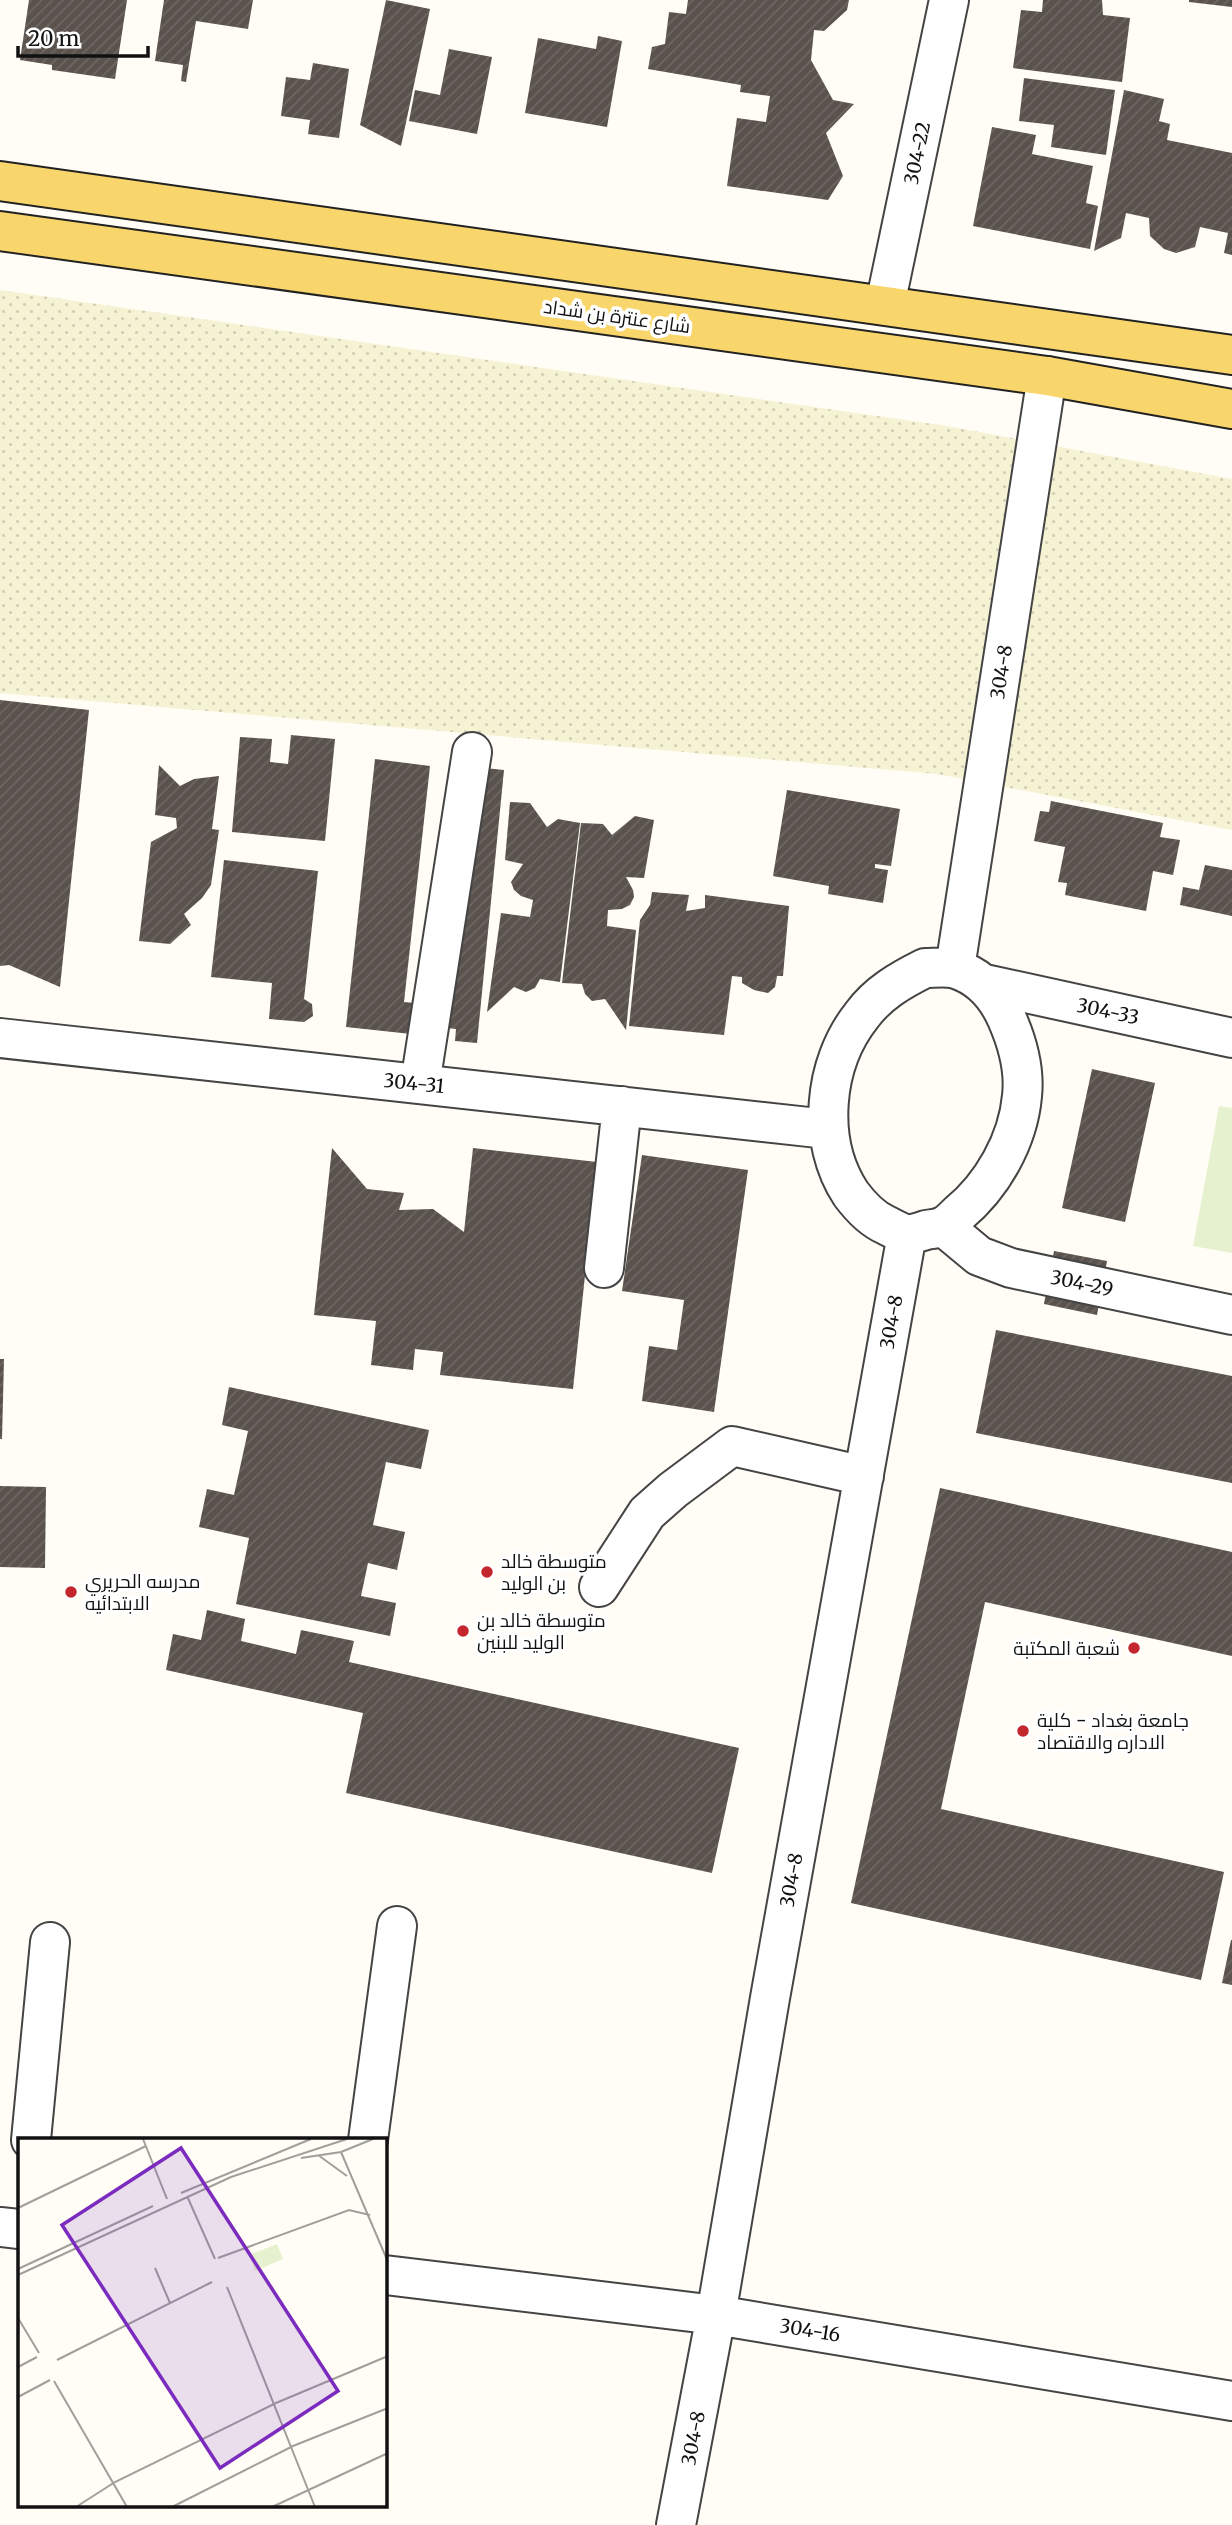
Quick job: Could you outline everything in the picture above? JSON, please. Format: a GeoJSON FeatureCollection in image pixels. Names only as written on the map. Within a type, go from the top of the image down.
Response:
{"type":"FeatureCollection","features":[{"type":"Feature","properties":{"kind":"main road"},"geometry":{"type":"LineString","coordinates":[[0,181],[1232,355]]}},
{"type":"Feature","properties":{"kind":"main road","name":"شارع عنترة بن شداد"},"geometry":{"type":"LineString","coordinates":[[0,231],[1048,376],[1232,409]]}},
{"type":"Feature","properties":{"kind":"street","name":"304-22"},"geometry":{"type":"LineString","coordinates":[[885,305],[949,0]]}},
{"type":"Feature","properties":{"kind":"street","name":"304-8"},"geometry":{"type":"LineString","coordinates":[[970,976],[1048,376]]}},
{"type":"Feature","properties":{"kind":"street"},"geometry":{"type":"LineString","coordinates":[[419,1084],[472,752]]}},
{"type":"Feature","properties":{"kind":"street"},"geometry":{"type":"LineString","coordinates":[[925,968],[970,976],[1001,1007],[1015,1037],[1023,1066],[1023,1096],[1017,1125],[1006,1153],[990,1180],[969,1205],[944,1227],[907,1234],[877,1222],[856,1201],[842,1180],[827,1129],[828,1104],[838,1059],[847,1038],[862,1015],[899,981],[925,968]]}},
{"type":"Feature","properties":{"kind":"street","name":"304-33"},"geometry":{"type":"LineString","coordinates":[[970,976],[1232,1038]]}},
{"type":"Feature","properties":{"kind":"street","name":"304-31"},"geometry":{"type":"LineString","coordinates":[[0,1038],[827,1129]]}},
{"type":"Feature","properties":{"kind":"street"},"geometry":{"type":"LineString","coordinates":[[604,1268],[622,1106]]}},
{"type":"Feature","properties":{"kind":"street","name":"304-29"},"geometry":{"type":"LineString","coordinates":[[944,1227],[979,1256],[1011,1268],[1232,1314]]}},
{"type":"Feature","properties":{"kind":"street","name":"304-8"},"geometry":{"type":"LineString","coordinates":[[676,2525],[716,2315],[907,1234]]}},
{"type":"Feature","properties":{"kind":"street"},"geometry":{"type":"LineString","coordinates":[[599,1587],[647,1513],[673,1490],[733,1446],[864,1476]]}},
{"type":"Feature","properties":{"kind":"street"},"geometry":{"type":"LineString","coordinates":[[368,2138],[397,1926]]}},
{"type":"Feature","properties":{"kind":"street"},"geometry":{"type":"LineString","coordinates":[[31,2138],[50,1942]]}},
{"type":"Feature","properties":{"kind":"street"},"geometry":{"type":"LineString","coordinates":[[0,2227],[18,2230]]}},
{"type":"Feature","properties":{"kind":"street","name":"304-16"},"geometry":{"type":"LineString","coordinates":[[387,2274],[716,2315],[1232,2401]]}},
{"type":"Feature","properties":{"kind":"shaded area"},"geometry":{"type":"Polygon","coordinates":[[[0,290],[947,426],[1232,479],[1232,830],[937,774],[0,693],[0,290]]]}},
{"type":"Feature","properties":{"kind":"green space"},"geometry":{"type":"Polygon","coordinates":[[[1219,1106],[1232,1108],[1232,1253],[1193,1246],[1219,1106]]]}},
{"type":"Feature","properties":{"kind":"building"},"geometry":{"type":"Polygon","coordinates":[[[29,0],[127,0],[115,79],[52,70],[52,65],[20,60],[29,0]]]}},
{"type":"Feature","properties":{"kind":"building"},"geometry":{"type":"Polygon","coordinates":[[[164,0],[253,0],[248,29],[196,21],[186,82],[181,81],[183,65],[155,61],[164,0]]]}},
{"type":"Feature","properties":{"kind":"building"},"geometry":{"type":"Polygon","coordinates":[[[386,0],[430,9],[401,146],[360,125],[386,0]]]}},
{"type":"Feature","properties":{"kind":"building"},"geometry":{"type":"Polygon","coordinates":[[[688,0],[849,0],[847,10],[824,31],[814,30],[811,60],[833,100],[854,104],[826,133],[843,176],[828,200],[727,186],[737,118],[766,122],[770,96],[740,92],[741,85],[648,69],[652,47],[665,44],[669,12],[686,14],[688,0]]]}},
{"type":"Feature","properties":{"kind":"building"},"geometry":{"type":"Polygon","coordinates":[[[1043,0],[1102,0],[1103,15],[1130,18],[1122,82],[1013,68],[1021,10],[1042,12],[1043,0]]]}},
{"type":"Feature","properties":{"kind":"building"},"geometry":{"type":"Polygon","coordinates":[[[1232,0],[1232,7],[1189,2],[1232,0]]]}},
{"type":"Feature","properties":{"kind":"building"},"geometry":{"type":"Polygon","coordinates":[[[598,36],[622,41],[607,127],[525,113],[538,38],[596,49],[598,36]]]}},
{"type":"Feature","properties":{"kind":"building"},"geometry":{"type":"Polygon","coordinates":[[[449,49],[492,57],[477,134],[409,121],[415,90],[440,95],[449,49]]]}},
{"type":"Feature","properties":{"kind":"building"},"geometry":{"type":"Polygon","coordinates":[[[313,63],[349,69],[339,138],[308,134],[310,120],[281,116],[286,77],[310,80],[313,63]]]}},
{"type":"Feature","properties":{"kind":"building"},"geometry":{"type":"Polygon","coordinates":[[[1024,78],[1115,90],[1106,155],[1051,147],[1054,125],[1019,121],[1024,78]]]}},
{"type":"Feature","properties":{"kind":"building"},"geometry":{"type":"Polygon","coordinates":[[[1124,90],[1164,99],[1159,121],[1170,124],[1167,140],[1232,153],[1232,255],[1224,253],[1228,233],[1200,227],[1195,247],[1176,253],[1164,249],[1150,236],[1149,218],[1126,213],[1121,238],[1094,251],[1124,90]]]}},
{"type":"Feature","properties":{"kind":"building"},"geometry":{"type":"Polygon","coordinates":[[[992,127],[1036,135],[1032,154],[1093,166],[1086,203],[1098,206],[1090,249],[973,226],[992,127]]]}},
{"type":"Feature","properties":{"kind":"building"},"geometry":{"type":"Polygon","coordinates":[[[0,700],[89,710],[60,987],[9,965],[0,966],[0,700]]]}},
{"type":"Feature","properties":{"kind":"building"},"geometry":{"type":"Polygon","coordinates":[[[291,735],[335,739],[325,841],[232,832],[240,737],[272,739],[270,762],[288,764],[291,735]]]}},
{"type":"Feature","properties":{"kind":"building"},"geometry":{"type":"Polygon","coordinates":[[[375,759],[430,766],[404,1002],[415,1003],[411,1034],[346,1027],[375,759]]]}},
{"type":"Feature","properties":{"kind":"building"},"geometry":{"type":"Polygon","coordinates":[[[159,765],[180,786],[194,779],[219,776],[212,829],[219,830],[211,885],[202,898],[184,914],[191,925],[170,944],[139,941],[151,842],[177,828],[176,818],[155,815],[159,765]]]}},
{"type":"Feature","properties":{"kind":"building"},"geometry":{"type":"Polygon","coordinates":[[[475,767],[504,770],[477,1043],[455,1041],[456,1029],[426,1026],[475,767]]]}},
{"type":"Feature","properties":{"kind":"building"},"geometry":{"type":"Polygon","coordinates":[[[787,790],[900,809],[891,866],[875,864],[875,868],[888,870],[883,903],[828,894],[829,886],[773,876],[787,790]]]}},
{"type":"Feature","properties":{"kind":"building"},"geometry":{"type":"Polygon","coordinates":[[[1051,801],[1163,823],[1160,837],[1180,840],[1173,875],[1153,871],[1146,911],[1065,895],[1067,883],[1058,882],[1065,847],[1034,841],[1040,811],[1049,812],[1051,801]]]}},
{"type":"Feature","properties":{"kind":"building"},"geometry":{"type":"Polygon","coordinates":[[[510,802],[530,803],[547,827],[558,819],[580,823],[560,982],[540,979],[535,988],[526,992],[514,987],[487,1012],[501,913],[530,917],[533,900],[521,896],[514,890],[511,882],[523,864],[505,860],[510,802]]]}},
{"type":"Feature","properties":{"kind":"building"},"geometry":{"type":"Polygon","coordinates":[[[635,816],[654,820],[644,878],[626,877],[634,897],[630,905],[622,909],[608,910],[607,926],[636,930],[626,1030],[605,999],[592,1001],[585,994],[582,984],[562,983],[581,823],[603,824],[612,835],[635,816]]]}},
{"type":"Feature","properties":{"kind":"building"},"geometry":{"type":"Polygon","coordinates":[[[224,860],[318,871],[304,999],[312,1004],[313,1016],[304,1022],[269,1019],[272,983],[211,977],[224,860]]]}},
{"type":"Feature","properties":{"kind":"building"},"geometry":{"type":"Polygon","coordinates":[[[1205,865],[1232,870],[1232,916],[1180,905],[1183,887],[1199,890],[1205,865]]]}},
{"type":"Feature","properties":{"kind":"building"},"geometry":{"type":"Polygon","coordinates":[[[652,892],[689,895],[686,911],[705,908],[705,895],[789,906],[783,976],[777,976],[775,987],[768,993],[754,990],[742,983],[742,977],[732,976],[724,1035],[629,1026],[640,920],[650,905],[652,892]]]}},
{"type":"Feature","properties":{"kind":"building"},"geometry":{"type":"Polygon","coordinates":[[[1092,1069],[1155,1083],[1125,1222],[1062,1208],[1092,1069]]]}},
{"type":"Feature","properties":{"kind":"building"},"geometry":{"type":"Polygon","coordinates":[[[332,1148],[367,1189],[404,1193],[399,1210],[433,1209],[464,1232],[473,1148],[597,1162],[573,1389],[440,1375],[443,1352],[415,1349],[413,1370],[371,1365],[376,1321],[314,1315],[332,1148]]]}},
{"type":"Feature","properties":{"kind":"building"},"geometry":{"type":"Polygon","coordinates":[[[642,1155],[748,1170],[714,1412],[642,1401],[649,1346],[677,1350],[684,1300],[622,1291],[642,1155]]]}},
{"type":"Feature","properties":{"kind":"building"},"geometry":{"type":"Polygon","coordinates":[[[1054,1251],[1107,1261],[1097,1315],[1044,1304],[1054,1251]]]}},
{"type":"Feature","properties":{"kind":"building"},"geometry":{"type":"Polygon","coordinates":[[[996,1330],[1232,1376],[1232,1483],[976,1433],[996,1330]]]}},
{"type":"Feature","properties":{"kind":"building"},"geometry":{"type":"Polygon","coordinates":[[[0,1359],[4,1359],[2,1439],[0,1439],[0,1359]]]}},
{"type":"Feature","properties":{"kind":"building"},"geometry":{"type":"Polygon","coordinates":[[[229,1387],[429,1430],[421,1469],[386,1462],[373,1525],[405,1532],[397,1570],[368,1563],[361,1596],[396,1603],[390,1636],[236,1604],[249,1538],[199,1527],[207,1489],[234,1495],[248,1431],[222,1425],[229,1387]]]}},
{"type":"Feature","properties":{"kind":"building"},"geometry":{"type":"Polygon","coordinates":[[[0,1486],[46,1487],[45,1568],[0,1567],[0,1486]]]}},
{"type":"Feature","properties":{"kind":"building"},"geometry":{"type":"Polygon","coordinates":[[[940,1488],[1232,1552],[1232,1656],[985,1602],[941,1809],[1224,1872],[1201,1980],[851,1903],[940,1488]]]}},
{"type":"Feature","properties":{"kind":"building"},"geometry":{"type":"Polygon","coordinates":[[[207,1610],[245,1619],[241,1641],[296,1654],[301,1630],[354,1641],[349,1662],[739,1748],[712,1873],[346,1793],[363,1713],[166,1670],[173,1634],[201,1640],[207,1610]]]}},
{"type":"Feature","properties":{"kind":"building"},"geometry":{"type":"Polygon","coordinates":[[[1232,1940],[1232,1985],[1222,1983],[1232,1940]]]}},
{"type":"Feature","properties":{"kind":"place","name":"متوسطة خالد بن الوليد"},"geometry":{"type":"Point","coordinates":[487,1572]}},
{"type":"Feature","properties":{"kind":"place","name":"مدرسه الحريري الابتدائيه"},"geometry":{"type":"Point","coordinates":[71,1592]}},
{"type":"Feature","properties":{"kind":"place","name":"متوسطة خالد بن الوليد للبنين"},"geometry":{"type":"Point","coordinates":[463,1631]}},
{"type":"Feature","properties":{"kind":"place","name":"شعبة المكتبة"},"geometry":{"type":"Point","coordinates":[1134,1648]}},
{"type":"Feature","properties":{"kind":"place","name":"جامعة بغداد - كلية الاداره والاقتصاد"},"geometry":{"type":"Point","coordinates":[1023,1731]}}]}
